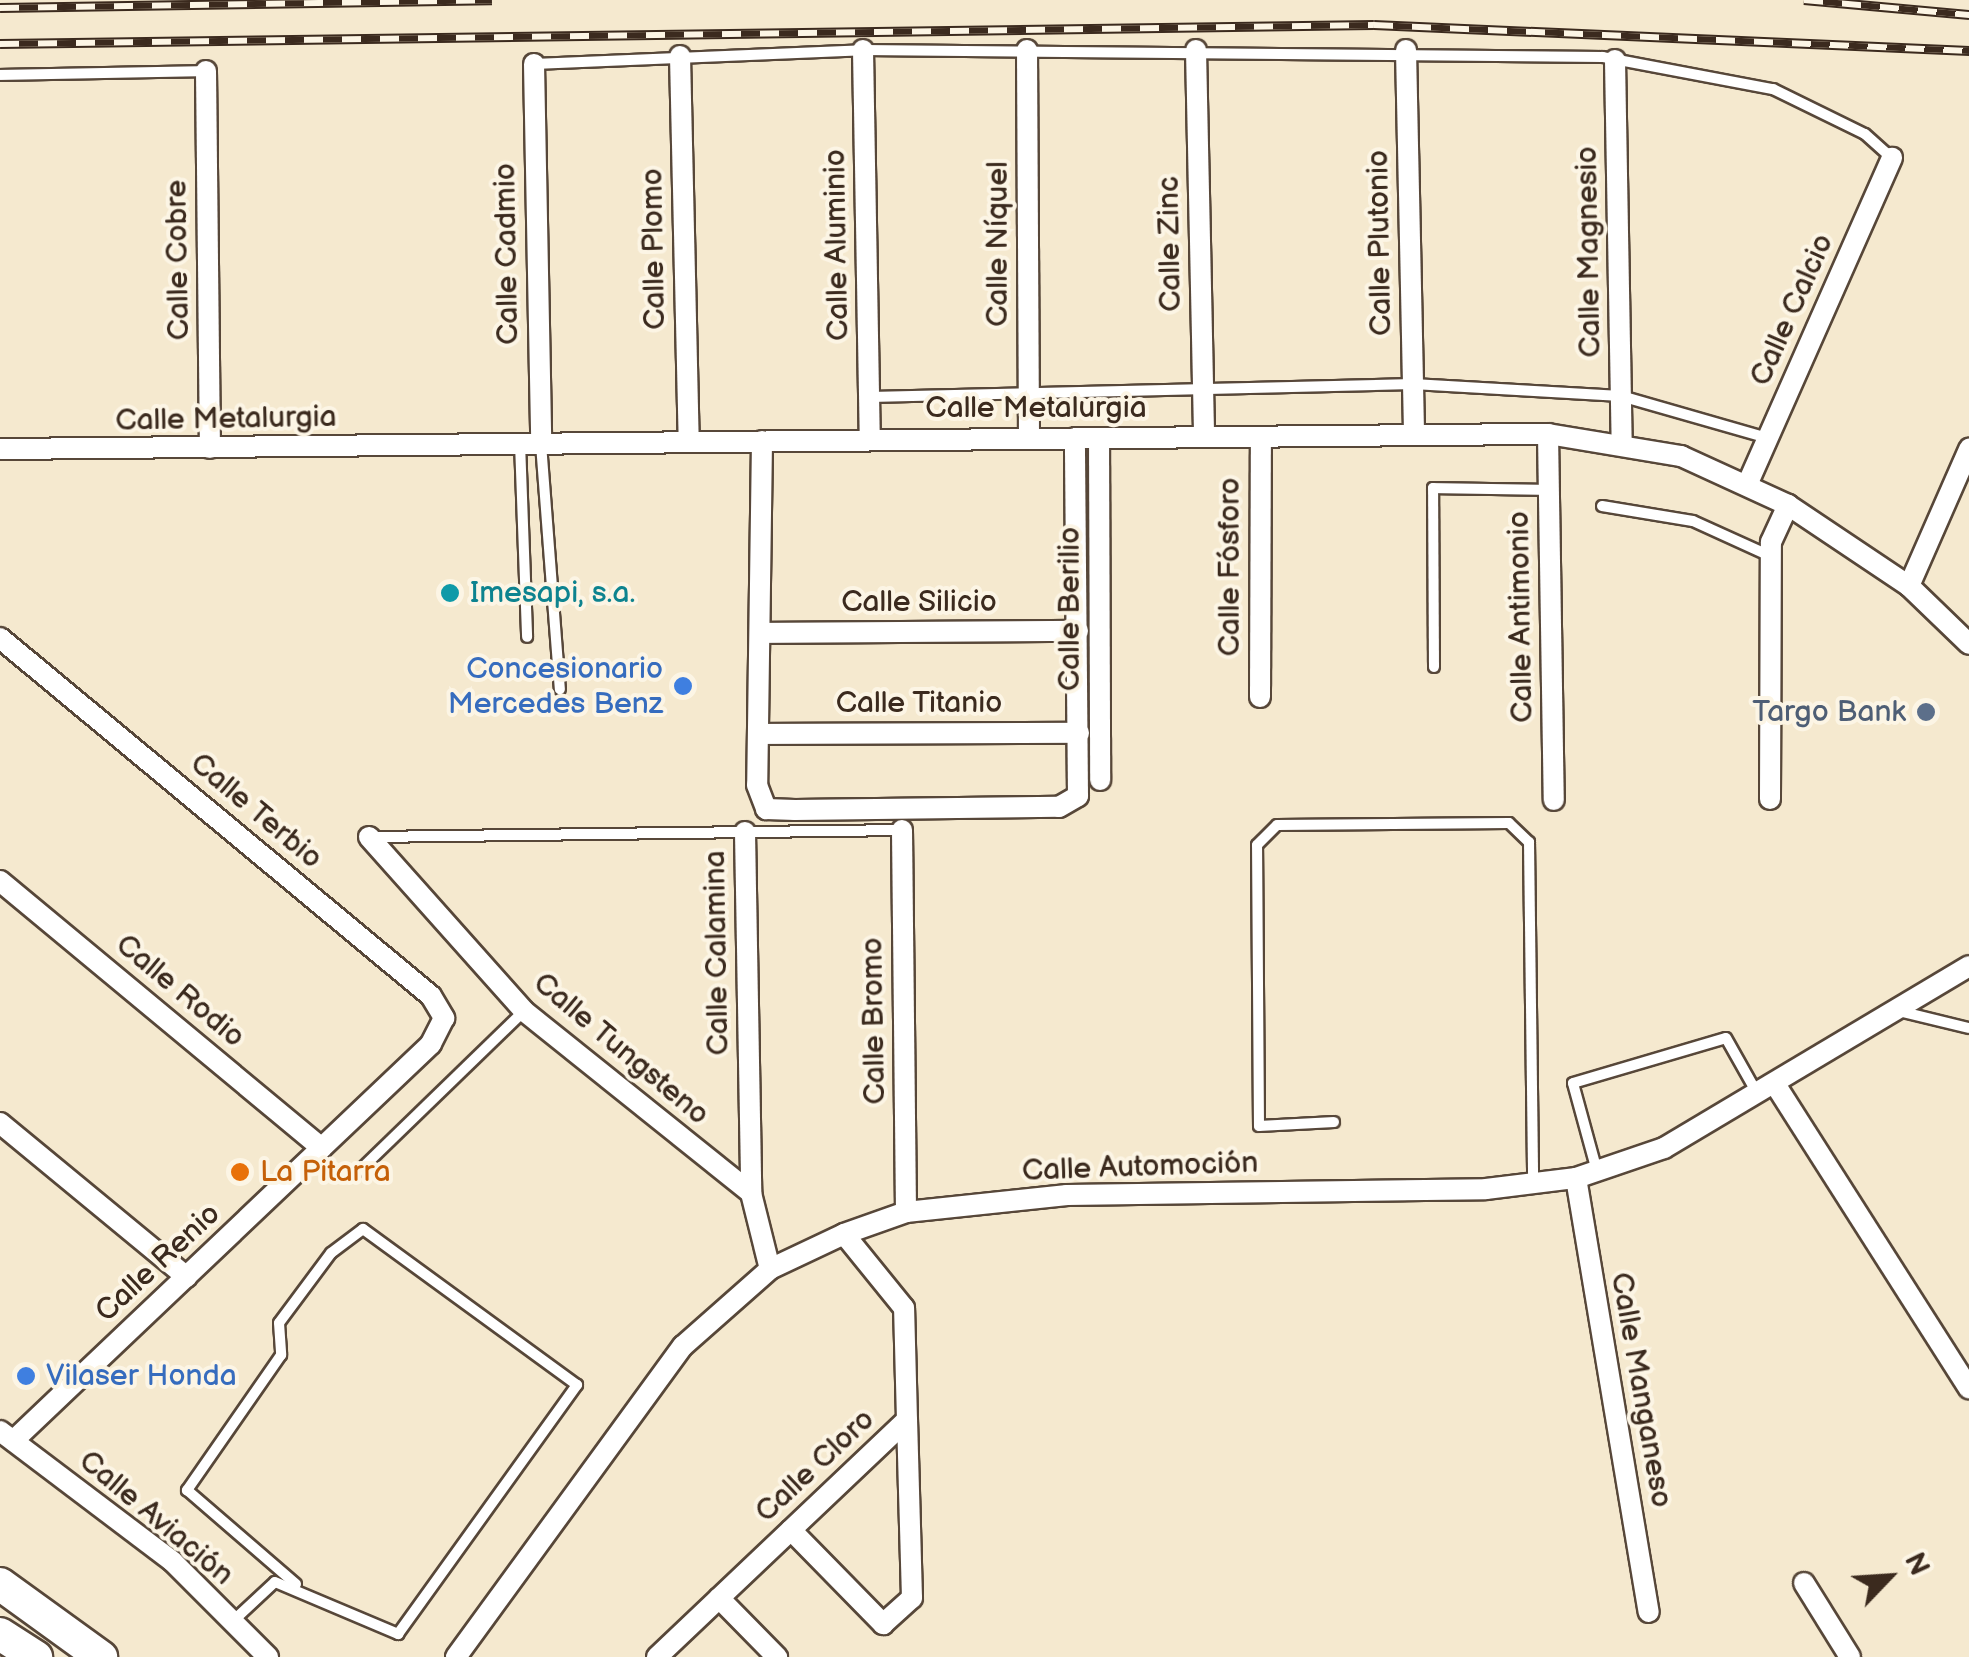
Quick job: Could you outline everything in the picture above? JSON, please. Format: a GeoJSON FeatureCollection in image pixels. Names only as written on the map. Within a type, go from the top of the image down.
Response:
{"type":"FeatureCollection","features":[{"type":"Feature","properties":{"kind":"main road"},"geometry":{"type":"LineString","coordinates":[[0,1584],[101,1657]]}},
{"type":"Feature","properties":{"kind":"main road"},"geometry":{"type":"LineString","coordinates":[[0,1634],[36,1657]]}},
{"type":"Feature","properties":{"kind":"street","name":"Calle Aluminio"},"geometry":{"type":"LineString","coordinates":[[862,50],[870,440]]}},
{"type":"Feature","properties":{"kind":"street","name":"Calle Níquel"},"geometry":{"type":"LineString","coordinates":[[1027,50],[1028,438]]}},
{"type":"Feature","properties":{"kind":"street","name":"Calle Zinc"},"geometry":{"type":"LineString","coordinates":[[1196,50],[1204,438]]}},
{"type":"Feature","properties":{"kind":"street","name":"Calle Plutonio"},"geometry":{"type":"LineString","coordinates":[[1406,50],[1414,435]]}},
{"type":"Feature","properties":{"kind":"street","name":"Calle Plomo"},"geometry":{"type":"LineString","coordinates":[[680,56],[689,442]]}},
{"type":"Feature","properties":{"kind":"street","name":"Calle Magnesio"},"geometry":{"type":"LineString","coordinates":[[1616,60],[1622,444]]}},
{"type":"Feature","properties":{"kind":"street","name":"Calle Cadmio"},"geometry":{"type":"LineString","coordinates":[[530,443],[534,64]]}},
{"type":"Feature","properties":{"kind":"street","name":"Calle Cobre"},"geometry":{"type":"LineString","coordinates":[[206,71],[210,448]]}},
{"type":"Feature","properties":{"kind":"street","name":"Calle Calcio"},"geometry":{"type":"LineString","coordinates":[[1747,485],[1892,158]]}},
{"type":"Feature","properties":{"kind":"street","name":"Calle Metalurgia"},"geometry":{"type":"LineString","coordinates":[[0,456],[530,443],[1548,434],[1622,444],[1747,485],[1788,504],[1909,586],[1969,644]]}},
{"type":"Feature","properties":{"kind":"street","name":"Calle Antimonio"},"geometry":{"type":"LineString","coordinates":[[1548,434],[1554,800]]}},
{"type":"Feature","properties":{"kind":"street","name":"Calle Fósforo"},"geometry":{"type":"LineString","coordinates":[[1260,697],[1261,437]]}},
{"type":"Feature","properties":{"kind":"street"},"geometry":{"type":"LineString","coordinates":[[762,441],[758,734],[761,804],[795,810],[1072,803],[1079,733],[1074,438]]}},
{"type":"Feature","properties":{"kind":"street","name":"Calle Berilio"},"geometry":{"type":"LineString","coordinates":[[1100,438],[1100,780]]}},
{"type":"Feature","properties":{"kind":"street","name":"Calle Metalurgia"},"geometry":{"type":"LineString","coordinates":[[0,448],[43,452]]}},
{"type":"Feature","properties":{"kind":"street"},"geometry":{"type":"LineString","coordinates":[[1909,586],[1969,450]]}},
{"type":"Feature","properties":{"kind":"street"},"geometry":{"type":"LineString","coordinates":[[1770,799],[1771,556],[1788,504]]}},
{"type":"Feature","properties":{"kind":"street","name":"Calle Silicio"},"geometry":{"type":"LineString","coordinates":[[760,633],[1078,631]]}},
{"type":"Feature","properties":{"kind":"street","name":"Calle Terbio"},"geometry":{"type":"LineString","coordinates":[[0,638],[431,996],[444,1018],[431,1044]]}},
{"type":"Feature","properties":{"kind":"street","name":"Calle Titanio"},"geometry":{"type":"LineString","coordinates":[[758,734],[1079,733]]}},
{"type":"Feature","properties":{"kind":"street","name":"Calle Bromo"},"geometry":{"type":"LineString","coordinates":[[902,830],[906,1212]]}},
{"type":"Feature","properties":{"kind":"street","name":"Calle Calamina"},"geometry":{"type":"LineString","coordinates":[[744,832],[751,1193]]}},
{"type":"Feature","properties":{"kind":"street","name":"Calle Tungsteno"},"geometry":{"type":"LineString","coordinates":[[369,838],[524,1011],[751,1193]]}},
{"type":"Feature","properties":{"kind":"street","name":"Calle Rodio"},"geometry":{"type":"LineString","coordinates":[[0,881],[322,1148]]}},
{"type":"Feature","properties":{"kind":"street","name":"Calle Automoción"},"geometry":{"type":"LineString","coordinates":[[456,1657],[683,1346],[770,1269],[844,1234],[906,1212],[1067,1195],[1533,1183],[1576,1178],[1664,1148],[1969,966]]}},
{"type":"Feature","properties":{"kind":"street","name":"Calle Renio"},"geometry":{"type":"LineString","coordinates":[[6,1436],[187,1278],[431,1044]]}},
{"type":"Feature","properties":{"kind":"street"},"geometry":{"type":"LineString","coordinates":[[1766,1089],[1969,1389]]}},
{"type":"Feature","properties":{"kind":"street"},"geometry":{"type":"LineString","coordinates":[[0,1123],[187,1278]]}},
{"type":"Feature","properties":{"kind":"street","name":"Calle Manganeso"},"geometry":{"type":"LineString","coordinates":[[1576,1178],[1650,1612]]}},
{"type":"Feature","properties":{"kind":"street"},"geometry":{"type":"LineString","coordinates":[[751,1193],[770,1269]]}},
{"type":"Feature","properties":{"kind":"street","name":"Calle Cloro"},"geometry":{"type":"LineString","coordinates":[[662,1655],[907,1420],[904,1308],[844,1234]]}},
{"type":"Feature","properties":{"kind":"street"},"geometry":{"type":"LineString","coordinates":[[791,1530],[884,1624],[912,1598],[907,1420]]}},
{"type":"Feature","properties":{"kind":"street","name":"Calle Aviación"},"geometry":{"type":"LineString","coordinates":[[6,1436],[172,1561],[268,1657]]}},
{"type":"Feature","properties":{"kind":"street"},"geometry":{"type":"LineString","coordinates":[[1804,1583],[1850,1657]]}},
{"type":"Feature","properties":{"kind":"street"},"geometry":{"type":"LineString","coordinates":[[719,1598],[777,1657]]}},
{"type":"Feature","properties":{"kind":"lane"},"geometry":{"type":"LineString","coordinates":[[534,64],[862,50],[1406,50],[1616,60],[1773,89],[1892,158]]}},
{"type":"Feature","properties":{"kind":"lane"},"geometry":{"type":"LineString","coordinates":[[0,75],[206,71]]}},
{"type":"Feature","properties":{"kind":"lane"},"geometry":{"type":"LineString","coordinates":[[870,397],[1029,389],[1203,390],[1413,384],[1621,396],[1768,438]]}},
{"type":"Feature","properties":{"kind":"lane"},"geometry":{"type":"LineString","coordinates":[[527,638],[530,443]]}},
{"type":"Feature","properties":{"kind":"lane"},"geometry":{"type":"LineString","coordinates":[[530,443],[560,689]]}},
{"type":"Feature","properties":{"kind":"lane"},"geometry":{"type":"LineString","coordinates":[[1434,667],[1432,488],[1549,490]]}},
{"type":"Feature","properties":{"kind":"lane"},"geometry":{"type":"LineString","coordinates":[[1602,506],[1693,521],[1771,556]]}},
{"type":"Feature","properties":{"kind":"lane"},"geometry":{"type":"LineString","coordinates":[[1334,1122],[1259,1126],[1257,845],[1277,825],[1509,823],[1528,842],[1533,1183]]}},
{"type":"Feature","properties":{"kind":"lane"},"geometry":{"type":"LineString","coordinates":[[369,838],[902,830]]}},
{"type":"Feature","properties":{"kind":"lane"},"geometry":{"type":"LineString","coordinates":[[359,1171],[524,1011]]}},
{"type":"Feature","properties":{"kind":"lane"},"geometry":{"type":"LineString","coordinates":[[1898,1011],[1969,1028]]}},
{"type":"Feature","properties":{"kind":"lane"},"geometry":{"type":"LineString","coordinates":[[1597,1171],[1572,1083],[1726,1038],[1766,1089]]}},
{"type":"Feature","properties":{"kind":"lane"},"geometry":{"type":"LineString","coordinates":[[232,1622],[261,1588],[296,1584],[398,1634],[577,1385],[362,1229],[331,1252],[280,1323],[281,1355],[187,1490],[296,1584]]}},
{"type":"Feature","properties":{"kind":"railway"},"geometry":{"type":"LineString","coordinates":[[0,8],[492,0]]}},
{"type":"Feature","properties":{"kind":"railway"},"geometry":{"type":"LineString","coordinates":[[1804,0],[1969,15]]}},
{"type":"Feature","properties":{"kind":"railway"},"geometry":{"type":"LineString","coordinates":[[0,44],[1374,25],[1969,51]]}},
{"type":"Feature","properties":{"kind":"place","name":"Imesapi, s.a."},"geometry":{"type":"Point","coordinates":[450,593]}},
{"type":"Feature","properties":{"kind":"place","name":"Concesionario Mercedes Benz"},"geometry":{"type":"Point","coordinates":[683,686]}},
{"type":"Feature","properties":{"kind":"place","name":"Targo Bank"},"geometry":{"type":"Point","coordinates":[1926,712]}},
{"type":"Feature","properties":{"kind":"place","name":"La Pitarra"},"geometry":{"type":"Point","coordinates":[240,1172]}},
{"type":"Feature","properties":{"kind":"place","name":"Vilaser Honda"},"geometry":{"type":"Point","coordinates":[26,1376]}}]}
